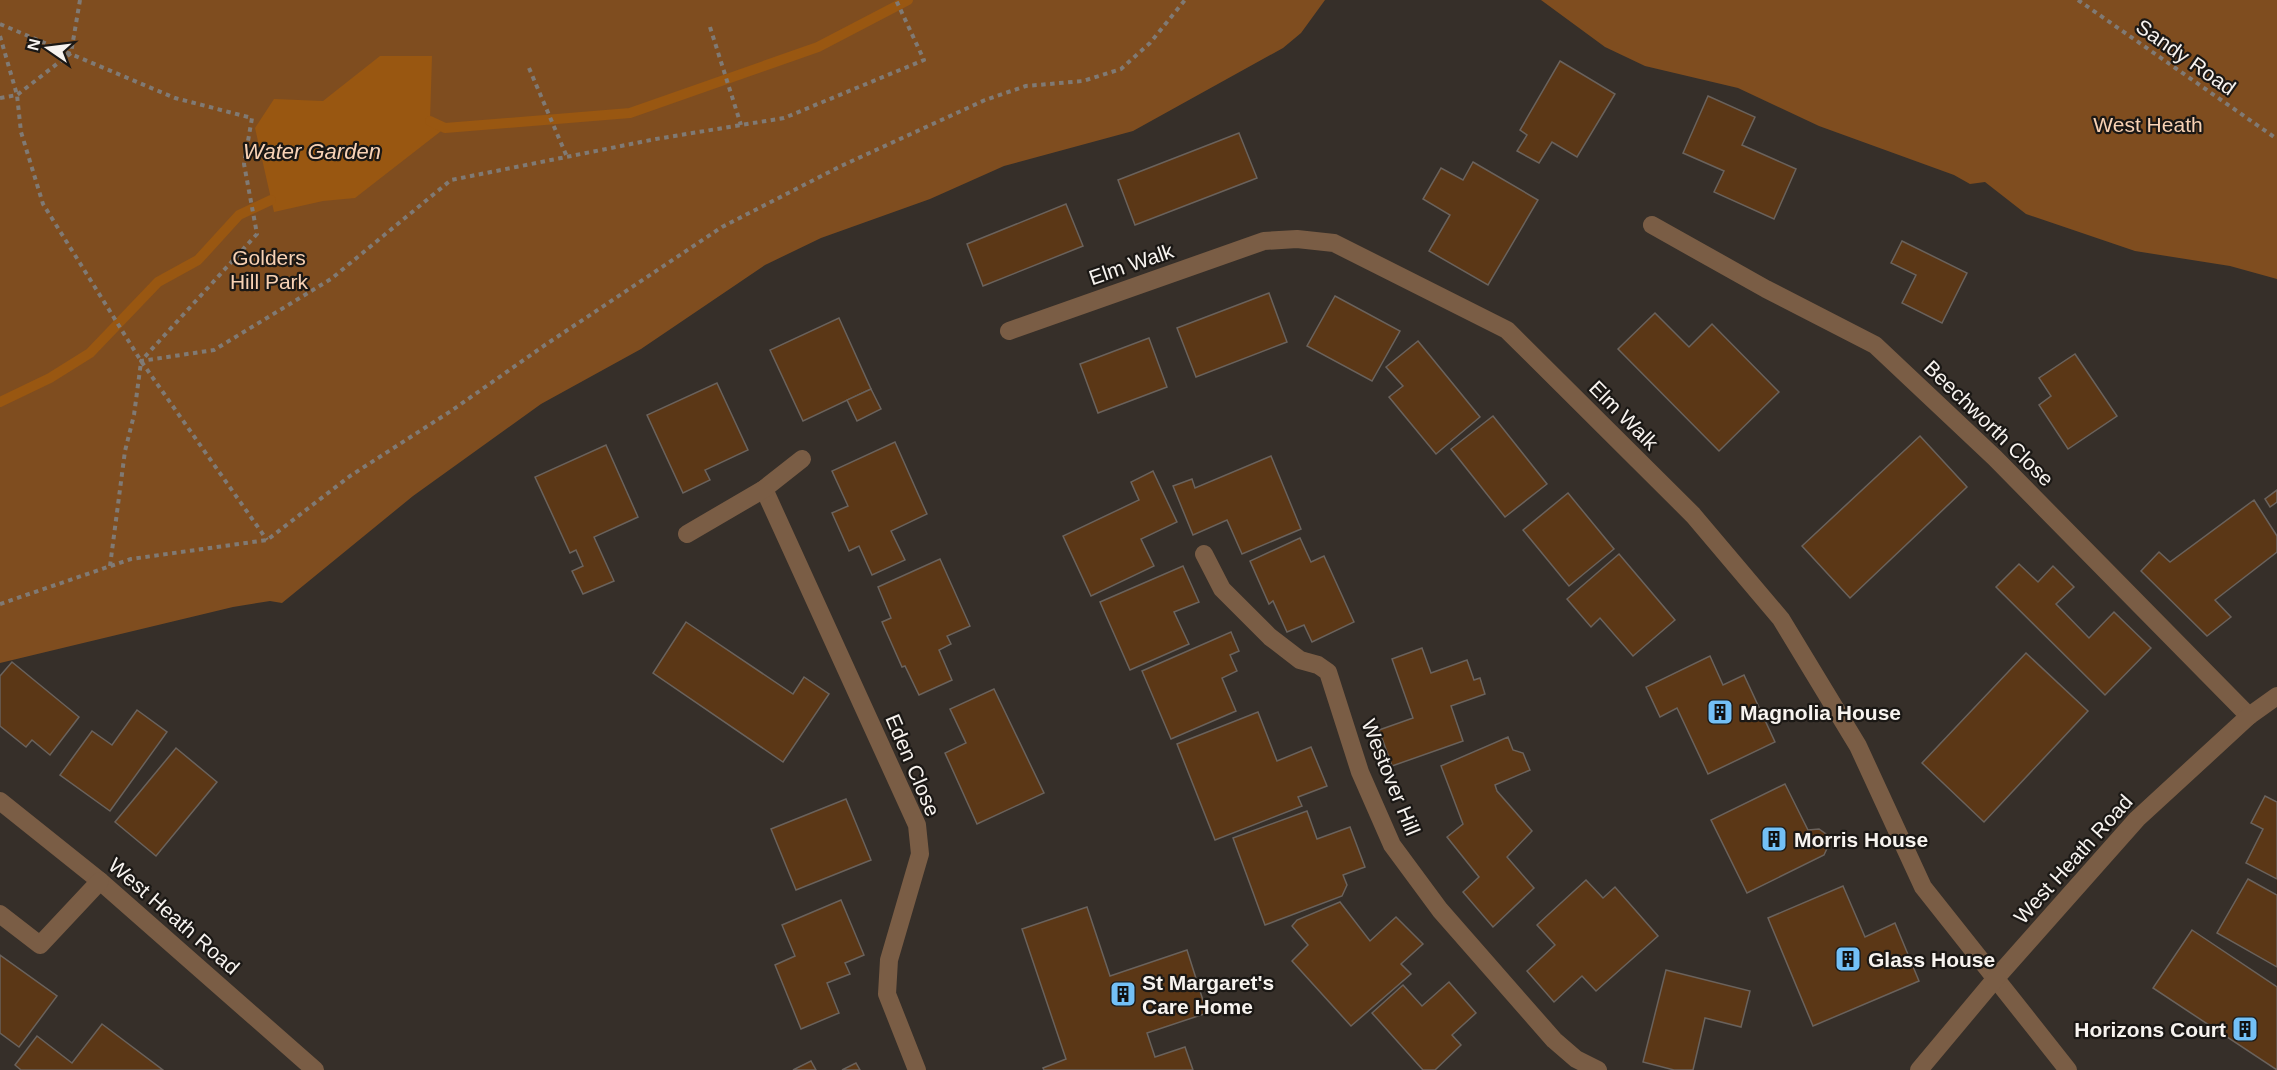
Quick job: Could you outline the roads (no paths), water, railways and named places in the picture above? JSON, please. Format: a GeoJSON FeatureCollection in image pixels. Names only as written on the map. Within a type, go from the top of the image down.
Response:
{"type":"FeatureCollection","features":[{"type":"Feature","properties":{"kind":"street","name":"Beechworth Close"},"geometry":{"type":"LineString","coordinates":[[1652,225],[1766,289],[1875,345],[1995,458],[2249,716]]}},
{"type":"Feature","properties":{"kind":"street","name":"Elm Walk"},"geometry":{"type":"LineString","coordinates":[[1010,331],[1264,241],[1297,239],[1334,243],[1508,330],[1693,515],[1781,619],[1858,746],[1923,887],[2067,1070]]}},
{"type":"Feature","properties":{"kind":"street"},"geometry":{"type":"LineString","coordinates":[[687,534],[764,489],[802,459]]}},
{"type":"Feature","properties":{"kind":"street","name":"Eden Close"},"geometry":{"type":"LineString","coordinates":[[764,489],[917,825],[920,854],[889,960],[887,994],[917,1070]]}},
{"type":"Feature","properties":{"kind":"street","name":"Westover Hill"},"geometry":{"type":"LineString","coordinates":[[1204,554],[1222,589],[1270,637],[1300,660],[1318,665],[1328,672],[1360,772],[1392,845],[1440,910],[1554,1040],[1576,1059],[1598,1070]]}},
{"type":"Feature","properties":{"kind":"street","name":"West Heath Road"},"geometry":{"type":"LineString","coordinates":[[1919,1070],[1996,978],[2137,819],[2249,716],[2277,696]]}},
{"type":"Feature","properties":{"kind":"street","name":"West Heath Road"},"geometry":{"type":"LineString","coordinates":[[0,801],[100,881],[315,1070]]}},
{"type":"Feature","properties":{"kind":"street"},"geometry":{"type":"LineString","coordinates":[[0,914],[40,945],[100,881]]}},
{"type":"Feature","properties":{"kind":"water","name":"Water Garden"},"geometry":{"type":"Polygon","coordinates":[[[380,56],[432,56],[430,120],[445,128],[355,198],[323,201],[274,212],[255,128],[274,99],[323,101],[380,56]]]}},
{"type":"Feature","properties":{"kind":"waterway"},"geometry":{"type":"LineString","coordinates":[[430,121],[445,128],[630,113],[818,47],[908,0]]}},
{"type":"Feature","properties":{"kind":"waterway"},"geometry":{"type":"LineString","coordinates":[[0,402],[50,378],[90,353],[158,282],[198,260],[239,215],[271,200]]}},
{"type":"Feature","properties":{"kind":"place","name":"Magnolia House"},"geometry":{"type":"Point","coordinates":[1720,712]}},
{"type":"Feature","properties":{"kind":"place","name":"Morris House"},"geometry":{"type":"Point","coordinates":[1774,839]}},
{"type":"Feature","properties":{"kind":"place","name":"Glass House"},"geometry":{"type":"Point","coordinates":[1848,959]}},
{"type":"Feature","properties":{"kind":"place","name":"St Margaret's Care Home"},"geometry":{"type":"Point","coordinates":[1123,994]}},
{"type":"Feature","properties":{"kind":"place","name":"Horizons Court"},"geometry":{"type":"Point","coordinates":[2245,1029]}},
{"type":"Feature","properties":{"kind":"park label","name":"West Heath"},"geometry":{"type":"Point","coordinates":[2148,124]}},
{"type":"Feature","properties":{"kind":"park label","name":"Golders Hill Park"},"geometry":{"type":"Point","coordinates":[269,269]}}]}
